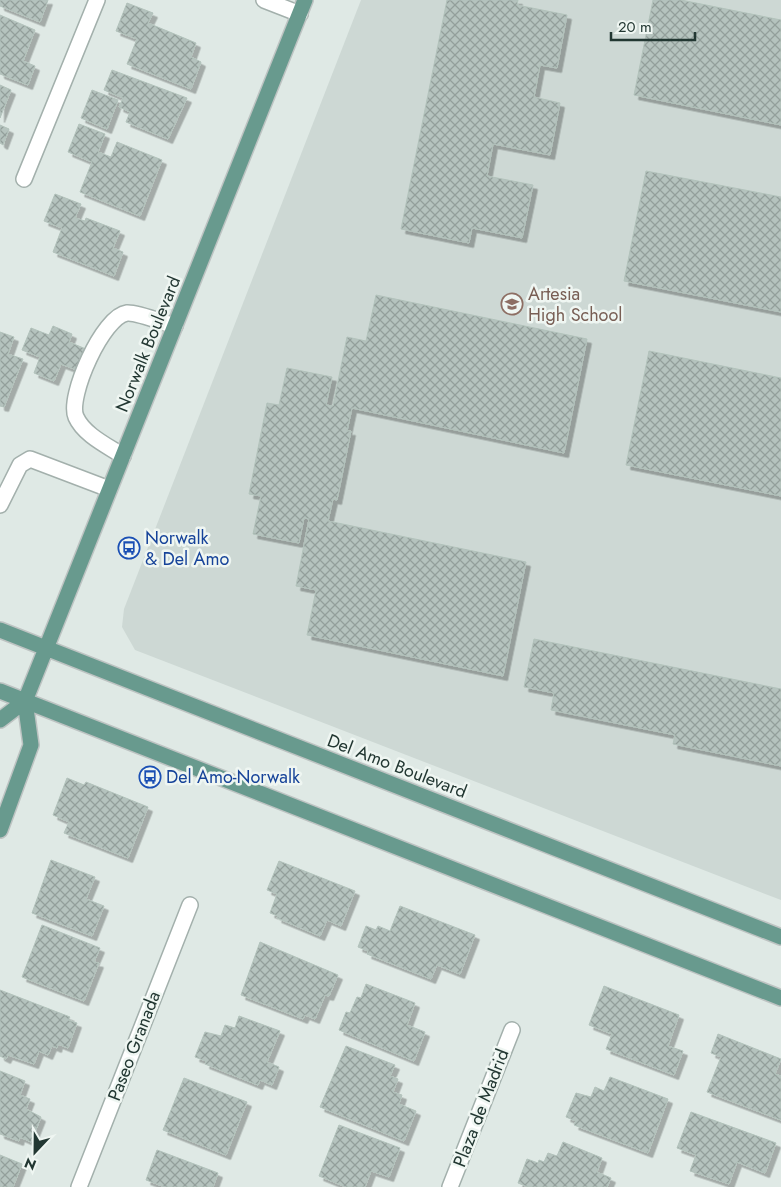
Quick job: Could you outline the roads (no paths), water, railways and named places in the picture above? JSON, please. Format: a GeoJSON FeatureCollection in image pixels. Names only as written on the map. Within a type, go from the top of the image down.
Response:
{"type":"FeatureCollection","features":[{"type":"Feature","properties":{"kind":"main road","name":"Norwalk Boulevard"},"geometry":{"type":"LineString","coordinates":[[0,830],[31,745],[25,701],[302,7]]}},
{"type":"Feature","properties":{"kind":"main road","name":"Del Amo Boulevard"},"geometry":{"type":"LineString","coordinates":[[0,630],[781,937]]}},
{"type":"Feature","properties":{"kind":"main road"},"geometry":{"type":"LineString","coordinates":[[0,691],[781,998]]}},
{"type":"Feature","properties":{"kind":"main road"},"geometry":{"type":"LineString","coordinates":[[0,720],[25,701]]}},
{"type":"Feature","properties":{"kind":"street"},"geometry":{"type":"LineString","coordinates":[[24,179],[97,0]]}},
{"type":"Feature","properties":{"kind":"street"},"geometry":{"type":"LineString","coordinates":[[264,0],[302,7]]}},
{"type":"Feature","properties":{"kind":"street"},"geometry":{"type":"LineString","coordinates":[[122,456],[82,428],[75,416],[76,393],[102,332],[114,318],[127,313],[175,326]]}},
{"type":"Feature","properties":{"kind":"street"},"geometry":{"type":"LineString","coordinates":[[0,505],[20,465],[30,459],[110,489]]}},
{"type":"Feature","properties":{"kind":"street","name":"Paseo Granada"},"geometry":{"type":"LineString","coordinates":[[79,1187],[190,905]]}},
{"type":"Feature","properties":{"kind":"street","name":"Plaza de Madrid"},"geometry":{"type":"LineString","coordinates":[[450,1187],[512,1030]]}},
{"type":"Feature","properties":{"kind":"place","name":"Artesia High School"},"geometry":{"type":"Point","coordinates":[512,304]}},
{"type":"Feature","properties":{"kind":"place","name":"Norwalk & Del Amo"},"geometry":{"type":"Point","coordinates":[129,548]}},
{"type":"Feature","properties":{"kind":"place","name":"Del Amo-Norwalk"},"geometry":{"type":"Point","coordinates":[150,777]}}]}
